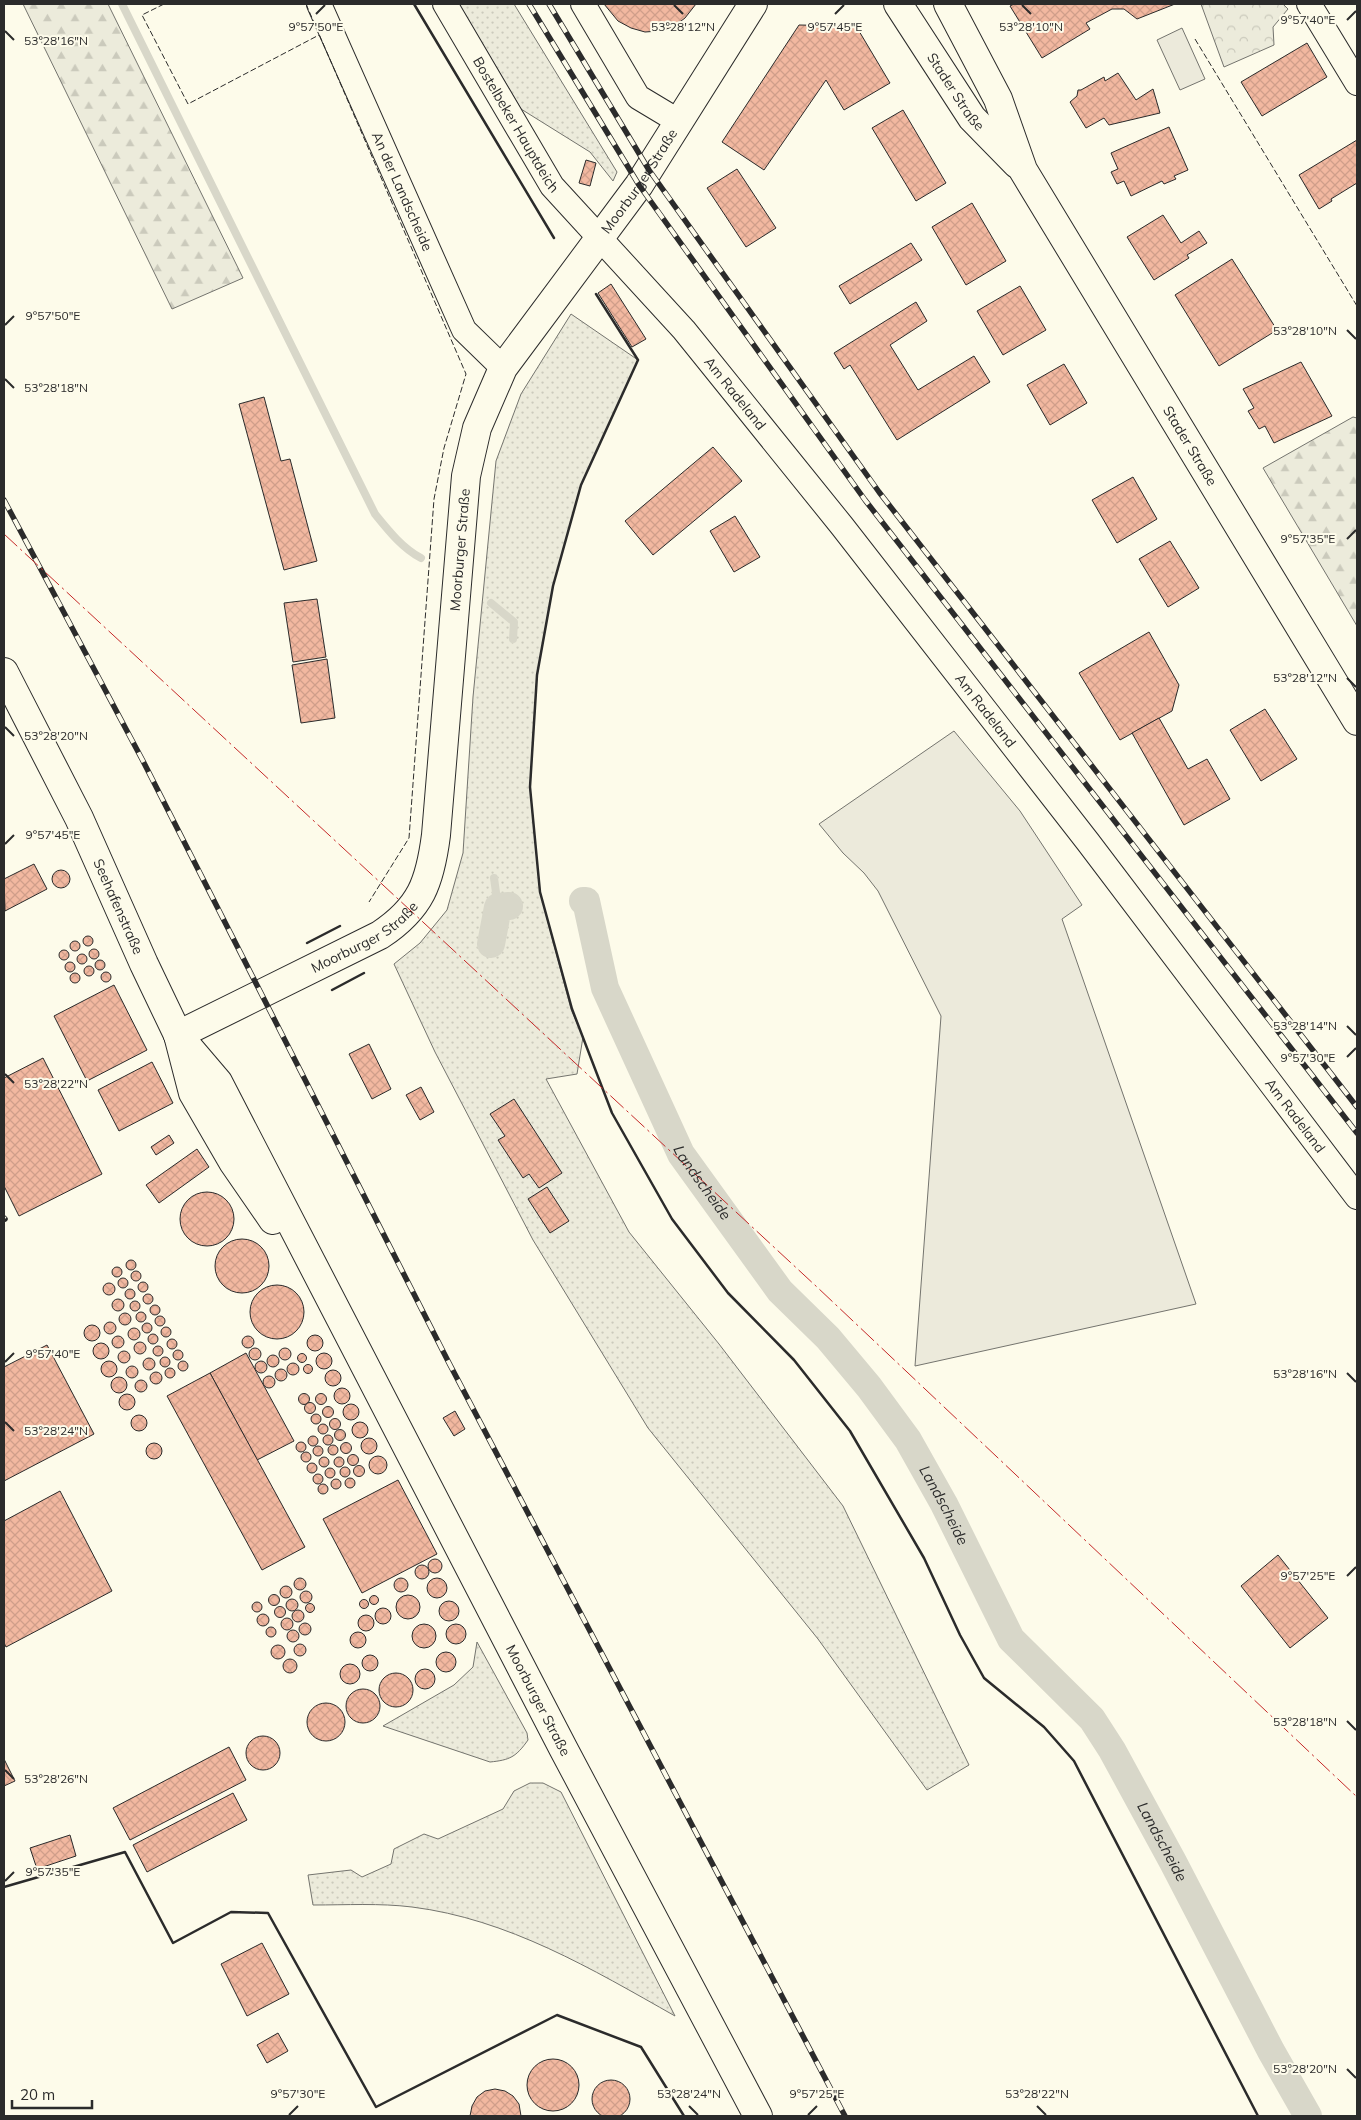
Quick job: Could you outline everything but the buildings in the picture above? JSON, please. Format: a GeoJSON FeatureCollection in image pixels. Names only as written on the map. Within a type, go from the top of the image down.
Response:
{"type":"FeatureCollection","features":[{"type":"Feature","properties":{"kind":"main road","name":"Moorburger Straße"},"geometry":{"type":"LineString","coordinates":[[753,4],[639,184],[503,368],[477,428],[466,476],[439,813],[432,865],[425,887],[407,913],[380,935],[178,1035],[218,1082],[563,1748],[758,2116]]}},
{"type":"Feature","properties":{"kind":"main road","name":"Stader Straße"},"geometry":{"type":"LineString","coordinates":[[898,4],[972,118],[1023,170]]}},
{"type":"Feature","properties":{"kind":"main road","name":"Stader Straße"},"geometry":{"type":"LineString","coordinates":[[948,4],[998,99],[1023,170],[1357,721]]}},
{"type":"Feature","properties":{"kind":"main road","name":"Seehafenstraße"},"geometry":{"type":"LineString","coordinates":[[4,672],[79,818],[178,1035]]}},
{"type":"Feature","properties":{"kind":"street","name":"An der Landscheide"},"geometry":{"type":"LineString","coordinates":[[319,4],[464,330],[503,368]]}},
{"type":"Feature","properties":{"kind":"street","name":"Bostelbeker Hauptdeich"},"geometry":{"type":"LineString","coordinates":[[445,4],[552,186],[599,238]]}},
{"type":"Feature","properties":{"kind":"street"},"geometry":{"type":"LineString","coordinates":[[583,4],[638,97],[678,121]]}},
{"type":"Feature","properties":{"kind":"street"},"geometry":{"type":"LineString","coordinates":[[1309,4],[1357,83]]}},
{"type":"Feature","properties":{"kind":"street","name":"Am Radeland"},"geometry":{"type":"LineString","coordinates":[[599,238],[684,330],[842,526],[1088,842],[1357,1197]]}},
{"type":"Feature","properties":{"kind":"green space"},"geometry":{"type":"Polygon","coordinates":[[[23,4],[108,4],[243,278],[172,309],[23,4]]]}},
{"type":"Feature","properties":{"kind":"green space"},"geometry":{"type":"Polygon","coordinates":[[[459,4],[514,4],[617,172],[613,181],[590,152],[521,109],[459,4]]]}},
{"type":"Feature","properties":{"kind":"green space"},"geometry":{"type":"Polygon","coordinates":[[[1201,4],[1283,4],[1288,9],[1273,27],[1274,45],[1224,67],[1201,4]]]}},
{"type":"Feature","properties":{"kind":"green space"},"geometry":{"type":"Polygon","coordinates":[[[571,314],[638,360],[581,485],[553,586],[537,675],[530,787],[540,892],[571,1009],[583,1037],[577,1074],[546,1079],[629,1232],[719,1344],[843,1506],[969,1765],[927,1790],[818,1639],[648,1428],[533,1240],[435,1052],[394,964],[420,943],[447,910],[463,853],[473,697],[496,461],[521,394],[571,314]]]}},
{"type":"Feature","properties":{"kind":"green space"},"geometry":{"type":"Polygon","coordinates":[[[1353,417],[1357,418],[1357,626],[1263,468],[1353,417]]]}},
{"type":"Feature","properties":{"kind":"green space"},"geometry":{"type":"Polygon","coordinates":[[[477,1642],[527,1733],[528,1740],[516,1754],[508,1759],[490,1762],[383,1726],[454,1685],[473,1667],[477,1642]]]}},
{"type":"Feature","properties":{"kind":"green space"},"geometry":{"type":"Polygon","coordinates":[[[530,1783],[543,1783],[561,1792],[675,2016],[581,1964],[516,1934],[482,1922],[412,1907],[313,1905],[308,1875],[351,1870],[362,1877],[391,1864],[394,1849],[424,1834],[438,1839],[503,1809],[514,1791],[530,1783]]]}},
{"type":"Feature","properties":{"kind":"shaded area"},"geometry":{"type":"Polygon","coordinates":[[[1182,28],[1205,79],[1180,90],[1157,40],[1182,28]]]}},
{"type":"Feature","properties":{"kind":"shaded area"},"geometry":{"type":"Polygon","coordinates":[[[954,731],[1020,811],[1082,905],[1062,919],[1196,1304],[915,1366],[941,1016],[878,891],[819,824],[954,731]]]}},
{"type":"Feature","properties":{"kind":"waterway"},"geometry":{"type":"LineString","coordinates":[[122,4],[375,514],[402,544],[421,558]]}},
{"type":"Feature","properties":{"kind":"waterway"},"geometry":{"type":"LineString","coordinates":[[491,603],[514,622],[513,639]]}},
{"type":"Feature","properties":{"kind":"waterway"},"geometry":{"type":"LineString","coordinates":[[494,878],[498,907]]}},
{"type":"Feature","properties":{"kind":"waterway","name":"Landscheide"},"geometry":{"type":"LineString","coordinates":[[583,901],[586,901],[605,988],[681,1154],[780,1291],[828,1338],[869,1387],[908,1440],[944,1504],[1011,1639],[1092,1719],[1112,1750],[1173,1862],[1271,2051],[1308,2116]]}},
{"type":"Feature","properties":{"kind":"waterway","name":"Landscheide"},"geometry":{"type":"LineString","coordinates":[[491,944],[498,907],[509,906]]}},
{"type":"Feature","properties":{"kind":"railway"},"geometry":{"type":"LineString","coordinates":[[529,4],[639,185],[865,500],[1357,1133]]}},
{"type":"Feature","properties":{"kind":"railway"},"geometry":{"type":"LineString","coordinates":[[549,4],[649,170],[879,492],[1357,1107]]}},
{"type":"Feature","properties":{"kind":"railway"},"geometry":{"type":"LineString","coordinates":[[4,500],[143,761],[449,1363],[845,2116]]}},
{"type":"Feature","properties":{"kind":"fence"},"geometry":{"type":"LineString","coordinates":[[164,4],[142,15],[188,104],[319,35]]}},
{"type":"Feature","properties":{"kind":"fence"},"geometry":{"type":"LineString","coordinates":[[306,4],[466,374],[444,448],[434,499],[409,838],[369,902]]}},
{"type":"Feature","properties":{"kind":"fence"},"geometry":{"type":"LineString","coordinates":[[1195,39],[1357,306]]}},
{"type":"Feature","properties":{"kind":"wall"},"geometry":{"type":"LineString","coordinates":[[414,4],[554,238]]}},
{"type":"Feature","properties":{"kind":"wall"},"geometry":{"type":"LineString","coordinates":[[596,294],[638,360],[581,485],[553,586],[537,675],[530,787],[540,892],[572,1009],[612,1113],[672,1219],[728,1293],[794,1360],[850,1431],[924,1558],[960,1635],[984,1678],[1044,1727],[1074,1761],[1258,2116]]}},
{"type":"Feature","properties":{"kind":"wall"},"geometry":{"type":"LineString","coordinates":[[307,943],[340,926]]}},
{"type":"Feature","properties":{"kind":"wall"},"geometry":{"type":"LineString","coordinates":[[332,990],[364,973]]}},
{"type":"Feature","properties":{"kind":"wall"},"geometry":{"type":"LineString","coordinates":[[4,1887],[125,1852],[173,1943],[231,1912],[268,1913],[376,2107],[557,2015],[641,2047],[684,2116]]}},
{"type":"Feature","properties":{"kind":"power"},"geometry":{"type":"LineString","coordinates":[[4,534],[817,1287],[1357,1797]]}}]}
